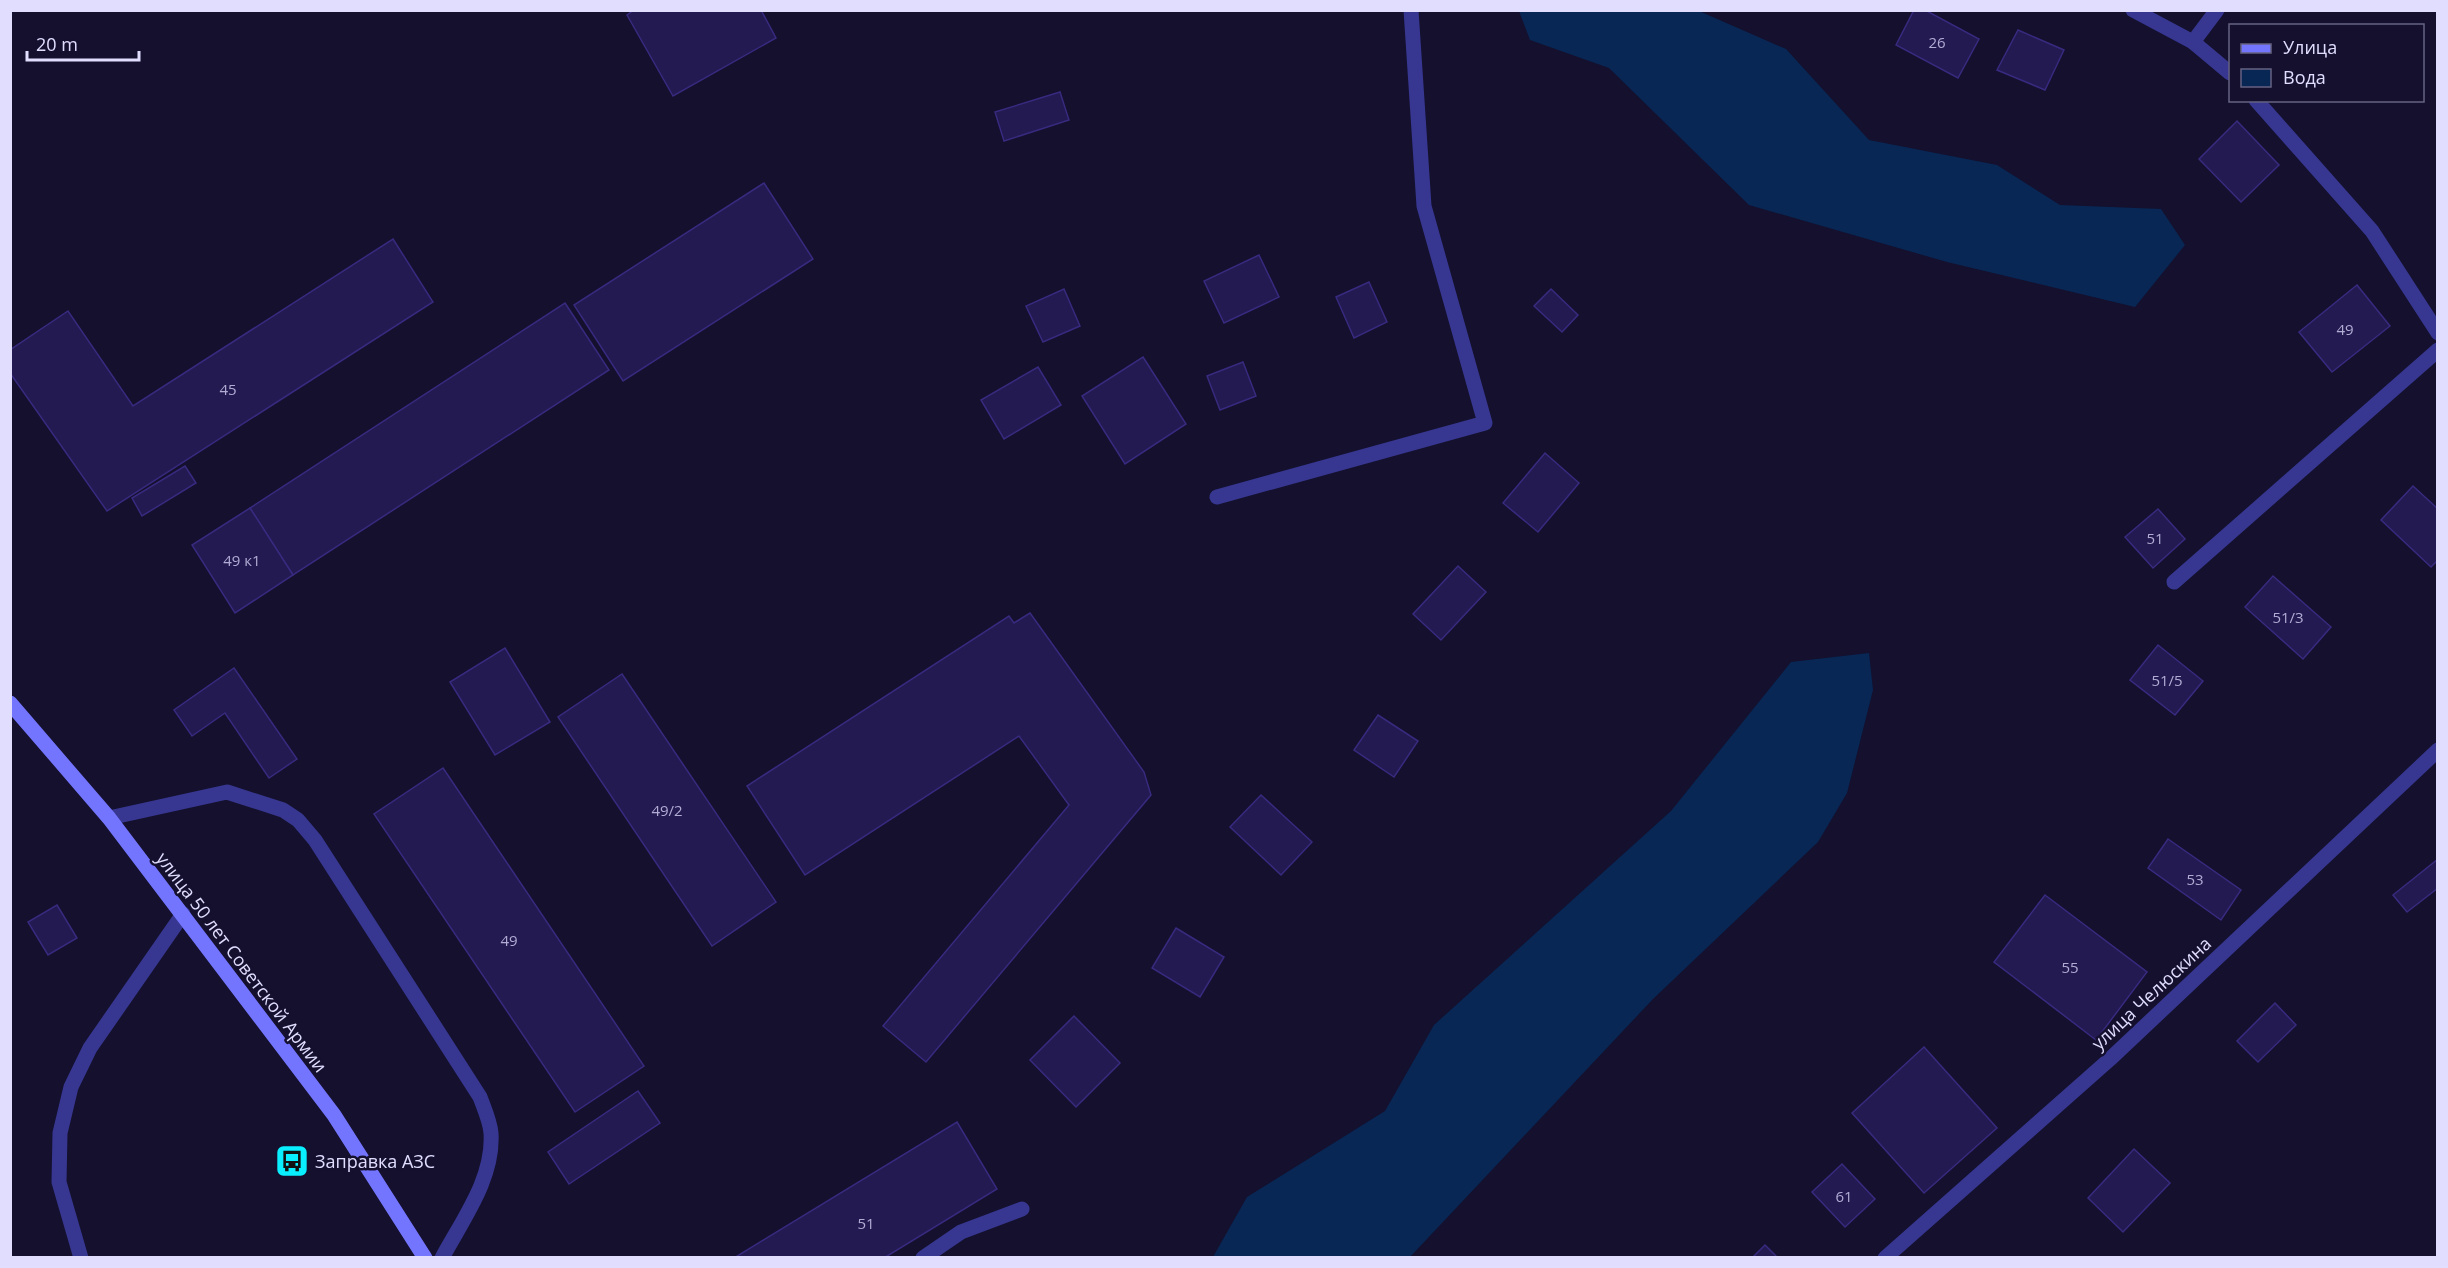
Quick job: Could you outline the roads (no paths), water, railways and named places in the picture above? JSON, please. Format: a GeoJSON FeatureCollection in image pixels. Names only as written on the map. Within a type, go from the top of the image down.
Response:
{"type":"FeatureCollection","features":[{"type":"Feature","properties":{"kind":"main road","name":"улица 50 лет Советской Армии"},"geometry":{"type":"LineString","coordinates":[[10,703],[109,818],[334,1115],[426,1257]]}},
{"type":"Feature","properties":{"kind":"street"},"geometry":{"type":"LineString","coordinates":[[1217,497],[1485,423],[1424,206],[1411,10]]}},
{"type":"Feature","properties":{"kind":"street"},"geometry":{"type":"LineString","coordinates":[[2133,10],[2193,42],[2229,71]]}},
{"type":"Feature","properties":{"kind":"street"},"geometry":{"type":"LineString","coordinates":[[2193,42],[2217,10]]}},
{"type":"Feature","properties":{"kind":"street"},"geometry":{"type":"LineString","coordinates":[[2258,102],[2372,231],[2438,333]]}},
{"type":"Feature","properties":{"kind":"street"},"geometry":{"type":"LineString","coordinates":[[2174,582],[2438,350]]}},
{"type":"Feature","properties":{"kind":"street","name":"улица Челюскина"},"geometry":{"type":"LineString","coordinates":[[1886,1257],[2110,1059],[2438,750]]}},
{"type":"Feature","properties":{"kind":"street"},"geometry":{"type":"LineString","coordinates":[[109,818],[227,792],[283,810],[298,820],[315,840],[480,1097],[491,1130],[491,1158],[485,1178],[442,1257]]}},
{"type":"Feature","properties":{"kind":"street"},"geometry":{"type":"LineString","coordinates":[[81,1257],[58,1182],[60,1132],[71,1087],[90,1048],[183,914]]}},
{"type":"Feature","properties":{"kind":"street"},"geometry":{"type":"LineString","coordinates":[[923,1257],[961,1232],[1022,1209]]}},
{"type":"Feature","properties":{"kind":"water"},"geometry":{"type":"Polygon","coordinates":[[[1519,11],[1699,11],[1786,49],[1869,140],[1997,165],[2060,205],[2161,209],[2185,245],[2135,307],[1947,262],[1749,205],[1609,68],[1530,40],[1519,11]]]}},
{"type":"Feature","properties":{"kind":"water"},"geometry":{"type":"Polygon","coordinates":[[[1869,653],[1873,690],[1847,793],[1818,842],[1653,999],[1410,1257],[1213,1257],[1247,1197],[1385,1111],[1434,1025],[1671,811],[1791,662],[1869,653]]]}},
{"type":"Feature","properties":{"kind":"place","name":"Заправка АЗС"},"geometry":{"type":"Point","coordinates":[292,1161]}}]}
